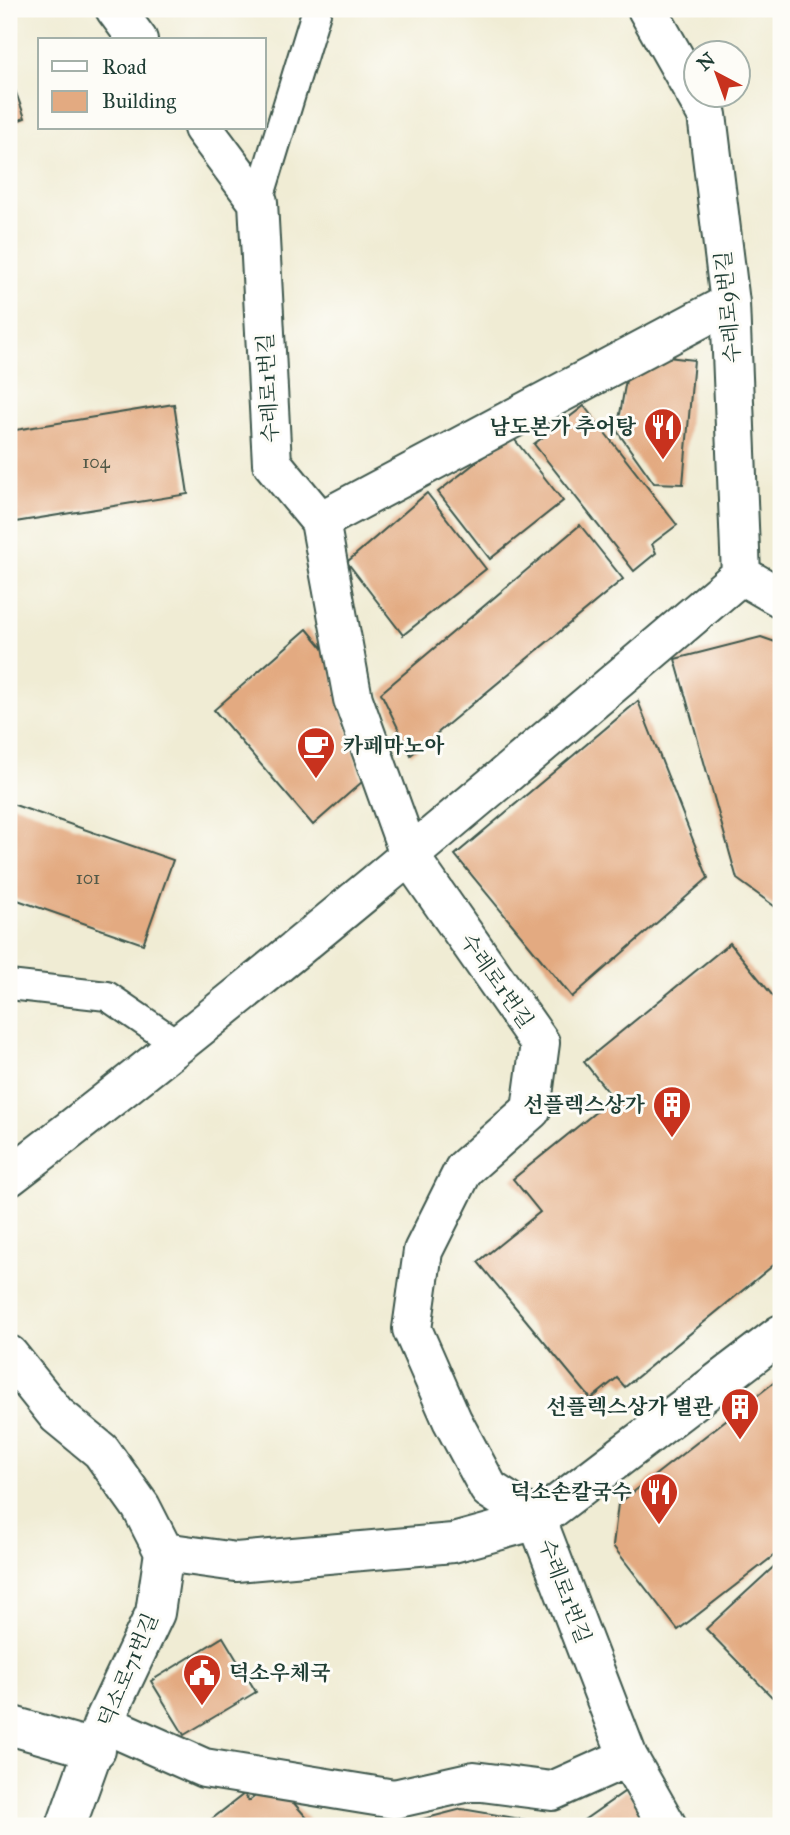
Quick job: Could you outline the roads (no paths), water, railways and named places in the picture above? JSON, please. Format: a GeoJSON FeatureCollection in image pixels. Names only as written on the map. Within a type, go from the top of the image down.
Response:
{"type":"FeatureCollection","features":[{"type":"Feature","properties":{"kind":"street"},"geometry":{"type":"LineString","coordinates":[[114,9],[136,38]]}},
{"type":"Feature","properties":{"kind":"street","name":"수레로9번길"},"geometry":{"type":"LineString","coordinates":[[647,9],[707,115],[730,303],[741,575]]}},
{"type":"Feature","properties":{"kind":"street"},"geometry":{"type":"LineString","coordinates":[[204,130],[258,202]]}},
{"type":"Feature","properties":{"kind":"street","name":"수레로1번길"},"geometry":{"type":"LineString","coordinates":[[258,202],[272,463],[320,521],[353,699],[410,857],[540,1043],[531,1110],[464,1169],[423,1251],[412,1329],[452,1420],[489,1489],[537,1520],[628,1757],[667,1826]]}},
{"type":"Feature","properties":{"kind":"street"},"geometry":{"type":"LineString","coordinates":[[320,521],[730,303]]}},
{"type":"Feature","properties":{"kind":"street"},"geometry":{"type":"LineString","coordinates":[[9,1177],[180,1046],[410,857],[741,575],[781,598]]}},
{"type":"Feature","properties":{"kind":"street"},"geometry":{"type":"LineString","coordinates":[[9,1355],[57,1415],[101,1451],[141,1507],[164,1552],[236,1562],[453,1543],[537,1520],[781,1334]]}},
{"type":"Feature","properties":{"kind":"street","name":"덕소로71번길"},"geometry":{"type":"LineString","coordinates":[[66,1826],[99,1737],[155,1613],[164,1552]]}},
{"type":"Feature","properties":{"kind":"street"},"geometry":{"type":"LineString","coordinates":[[9,1725],[99,1737],[204,1768],[394,1799],[474,1781],[552,1791],[628,1757]]}},
{"type":"Feature","properties":{"kind":"lane"},"geometry":{"type":"LineString","coordinates":[[258,202],[317,9]]}},
{"type":"Feature","properties":{"kind":"lane"},"geometry":{"type":"LineString","coordinates":[[9,985],[107,996],[180,1046]]}},
{"type":"Feature","properties":{"kind":"place","name":"남도본가 추어탕"},"geometry":{"type":"Point","coordinates":[663,461]}},
{"type":"Feature","properties":{"kind":"place","name":"카페마노아"},"geometry":{"type":"Point","coordinates":[316,780]}},
{"type":"Feature","properties":{"kind":"place","name":"선플렉스상가"},"geometry":{"type":"Point","coordinates":[672,1139]}},
{"type":"Feature","properties":{"kind":"place","name":"선플렉스상가 별관"},"geometry":{"type":"Point","coordinates":[740,1441]}},
{"type":"Feature","properties":{"kind":"place","name":"덕소손칼국수"},"geometry":{"type":"Point","coordinates":[659,1526]}},
{"type":"Feature","properties":{"kind":"place","name":"덕소우체국"},"geometry":{"type":"Point","coordinates":[202,1707]}}]}
